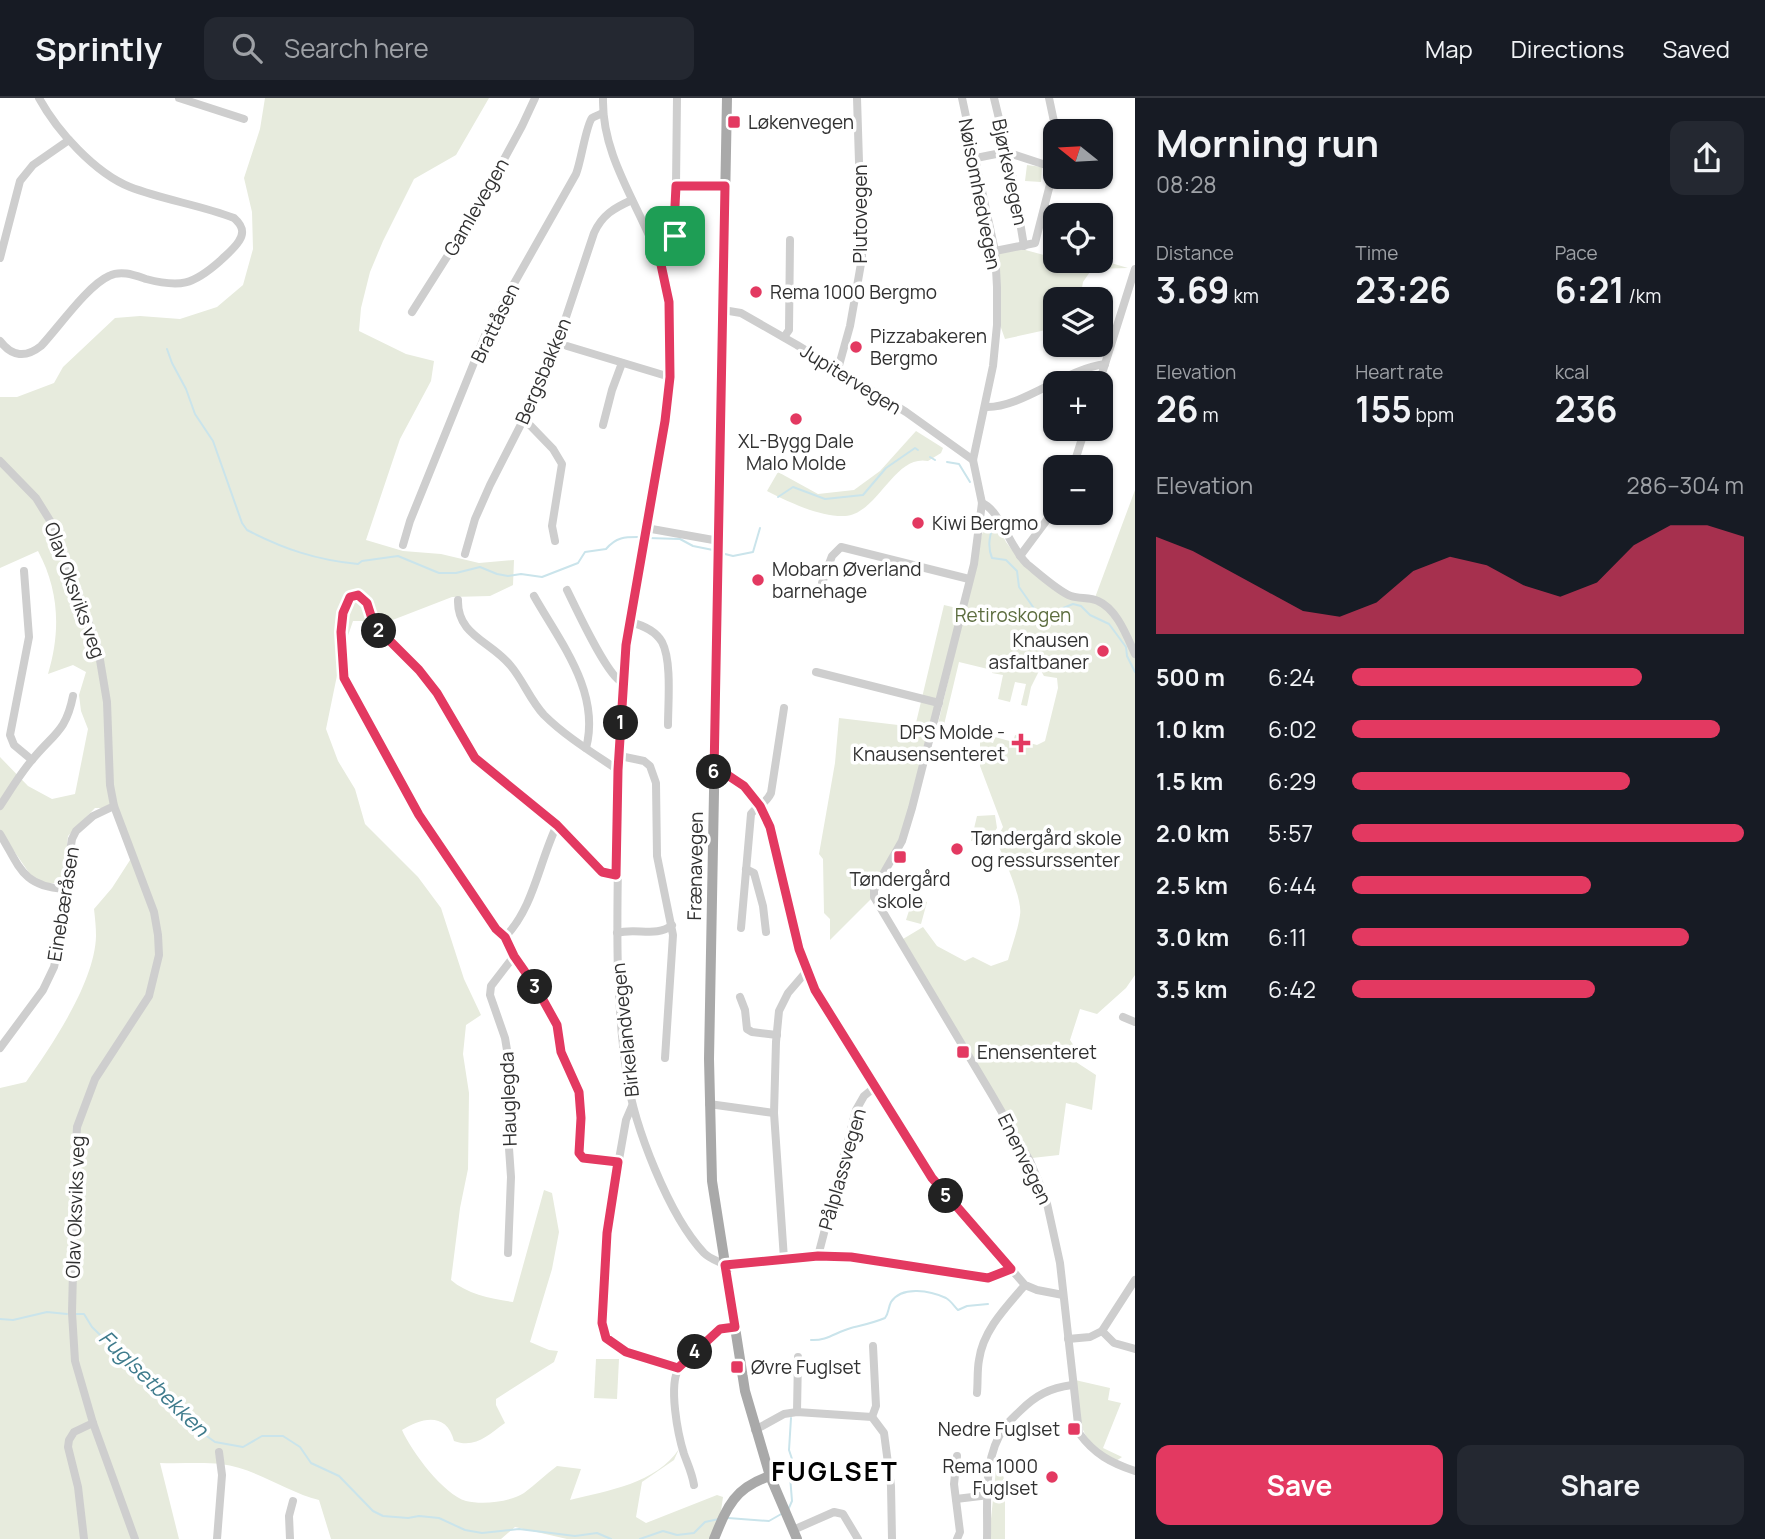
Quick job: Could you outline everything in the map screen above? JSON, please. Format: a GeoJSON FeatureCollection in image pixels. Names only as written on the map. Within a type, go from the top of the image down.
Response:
{"type":"FeatureCollection","features":[{"type":"Feature","properties":{"kind":"main road","name":"Frænavegen"},"geometry":{"type":"LineString","coordinates":[[727,98],[714,774],[710,1158],[745,1391],[770,1476],[795,1534]]}},
{"type":"Feature","properties":{"kind":"main road"},"geometry":{"type":"LineString","coordinates":[[714,1539],[727,1507],[737,1493],[770,1476]]}},
{"type":"Feature","properties":{"kind":"street"},"geometry":{"type":"LineString","coordinates":[[0,341],[12,352],[20,355],[32,353],[107,276],[126,274],[167,284],[187,283],[209,270],[242,236],[242,226],[234,218],[121,183],[69,140],[40,98]]}},
{"type":"Feature","properties":{"kind":"street"},"geometry":{"type":"LineString","coordinates":[[179,98],[244,119]]}},
{"type":"Feature","properties":{"kind":"street","name":"Gamlevegen"},"geometry":{"type":"LineString","coordinates":[[412,312],[476,211],[535,98]]}},
{"type":"Feature","properties":{"kind":"street","name":"Birkelandvegen"},"geometry":{"type":"LineString","coordinates":[[603,98],[608,139],[660,260],[669,302],[670,377],[665,421],[622,682],[616,875],[624,1049],[633,1105],[662,1185],[683,1223],[706,1255],[725,1265]]}},
{"type":"Feature","properties":{"kind":"street"},"geometry":{"type":"LineString","coordinates":[[660,260],[673,246],[677,98]]}},
{"type":"Feature","properties":{"kind":"street","name":"Plutovegen"},"geometry":{"type":"LineString","coordinates":[[838,369],[850,326],[862,258],[858,98]]}},
{"type":"Feature","properties":{"kind":"street","name":"Nøisomhedvegen"},"geometry":{"type":"LineString","coordinates":[[874,890],[902,841],[939,704],[980,532],[982,503],[973,460],[993,366],[997,324],[995,251],[962,98]]}},
{"type":"Feature","properties":{"kind":"street","name":"Bjørkevegen"},"geometry":{"type":"LineString","coordinates":[[994,98],[1024,246]]}},
{"type":"Feature","properties":{"kind":"street"},"geometry":{"type":"LineString","coordinates":[[1049,98],[1053,119]]}},
{"type":"Feature","properties":{"kind":"street","name":"Brattåsen"},"geometry":{"type":"LineString","coordinates":[[403,545],[410,521],[486,333],[576,174],[583,155],[588,126],[593,117],[603,113]]}},
{"type":"Feature","properties":{"kind":"street"},"geometry":{"type":"LineString","coordinates":[[0,258],[20,181],[33,165],[69,140]]}},
{"type":"Feature","properties":{"kind":"street"},"geometry":{"type":"LineString","coordinates":[[976,158],[1006,152],[1043,163]]}},
{"type":"Feature","properties":{"kind":"street"},"geometry":{"type":"LineString","coordinates":[[676,186],[725,186]]}},
{"type":"Feature","properties":{"kind":"street"},"geometry":{"type":"LineString","coordinates":[[995,251],[1035,243],[1049,189]]}},
{"type":"Feature","properties":{"kind":"street","name":"Bergsbakken"},"geometry":{"type":"LineString","coordinates":[[465,554],[475,519],[525,419],[557,344],[600,220],[611,210],[632,200]]}},
{"type":"Feature","properties":{"kind":"street"},"geometry":{"type":"LineString","coordinates":[[784,337],[789,330],[790,240]]}},
{"type":"Feature","properties":{"kind":"street"},"geometry":{"type":"LineString","coordinates":[[1103,371],[1135,269]]}},
{"type":"Feature","properties":{"kind":"street","name":"Jupitervegen"},"geometry":{"type":"LineString","coordinates":[[723,310],[741,313],[838,369],[906,412],[973,460]]}},
{"type":"Feature","properties":{"kind":"street"},"geometry":{"type":"LineString","coordinates":[[566,346],[670,377]]}},
{"type":"Feature","properties":{"kind":"street"},"geometry":{"type":"LineString","coordinates":[[603,425],[611,390],[622,363]]}},
{"type":"Feature","properties":{"kind":"street"},"geometry":{"type":"LineString","coordinates":[[985,407],[1004,405],[1089,366],[1105,364]]}},
{"type":"Feature","properties":{"kind":"street"},"geometry":{"type":"LineString","coordinates":[[525,419],[553,449],[562,464],[552,526],[555,541]]}},
{"type":"Feature","properties":{"kind":"street","name":"Olav Oksviks veg"},"geometry":{"type":"LineString","coordinates":[[0,461],[23,482],[46,512],[62,545],[94,636],[104,671],[110,785],[114,806],[154,912],[159,955],[149,996],[95,1079],[77,1127],[72,1338],[75,1361],[93,1423],[135,1539]]}},
{"type":"Feature","properties":{"kind":"street"},"geometry":{"type":"LineString","coordinates":[[982,503],[989,506],[1020,556],[1070,596],[1098,601],[1108,609],[1116,618],[1135,654]]}},
{"type":"Feature","properties":{"kind":"street"},"geometry":{"type":"LineString","coordinates":[[1020,556],[1043,525]]}},
{"type":"Feature","properties":{"kind":"street"},"geometry":{"type":"LineString","coordinates":[[646,527],[719,541]]}},
{"type":"Feature","properties":{"kind":"street"},"geometry":{"type":"LineString","coordinates":[[822,583],[832,556],[841,547],[970,579]]}},
{"type":"Feature","properties":{"kind":"street"},"geometry":{"type":"LineString","coordinates":[[23,571],[29,637],[10,735],[14,745],[32,760]]}},
{"type":"Feature","properties":{"kind":"street"},"geometry":{"type":"LineString","coordinates":[[567,590],[598,649],[617,680],[622,682]]}},
{"type":"Feature","properties":{"kind":"street"},"geometry":{"type":"LineString","coordinates":[[616,875],[602,872],[557,825],[475,758],[437,693],[419,670],[374,625],[367,603],[358,595],[350,597],[343,613],[341,632],[344,678],[419,815],[496,929],[505,937],[557,1025],[561,1052],[579,1092],[579,1153],[583,1158],[618,1162]]}},
{"type":"Feature","properties":{"kind":"street"},"geometry":{"type":"LineString","coordinates":[[534,596],[584,686],[590,712],[586,748]]}},
{"type":"Feature","properties":{"kind":"street"},"geometry":{"type":"LineString","coordinates":[[458,600],[459,616],[464,626],[509,664],[543,714],[618,770]]}},
{"type":"Feature","properties":{"kind":"street"},"geometry":{"type":"LineString","coordinates":[[630,622],[652,631],[662,641],[666,655],[668,725]]}},
{"type":"Feature","properties":{"kind":"street"},"geometry":{"type":"LineString","coordinates":[[816,673],[939,704]]}},
{"type":"Feature","properties":{"kind":"street"},"geometry":{"type":"LineString","coordinates":[[0,806],[32,760],[60,732],[70,715],[73,696]]}},
{"type":"Feature","properties":{"kind":"street"},"geometry":{"type":"LineString","coordinates":[[741,928],[751,814],[769,798],[773,788],[784,708]]}},
{"type":"Feature","properties":{"kind":"street"},"geometry":{"type":"LineString","coordinates":[[620,756],[645,761],[654,774],[657,856],[672,925],[665,1058]]}},
{"type":"Feature","properties":{"kind":"street"},"geometry":{"type":"LineString","coordinates":[[714,774],[726,774],[744,786],[760,806],[770,827],[806,972],[932,1178],[1025,1284],[1037,1290],[1063,1295]]}},
{"type":"Feature","properties":{"kind":"street","name":"Einebæråsen"},"geometry":{"type":"LineString","coordinates":[[0,1048],[43,990],[54,967],[64,924],[64,888],[72,839],[76,831],[93,816],[114,806]]}},
{"type":"Feature","properties":{"kind":"street"},"geometry":{"type":"LineString","coordinates":[[505,937],[522,917],[557,825]]}},
{"type":"Feature","properties":{"kind":"street"},"geometry":{"type":"LineString","coordinates":[[0,834],[20,869],[35,883],[64,888]]}},
{"type":"Feature","properties":{"kind":"street"},"geometry":{"type":"LineString","coordinates":[[746,869],[754,873],[763,906],[766,932]]}},
{"type":"Feature","properties":{"kind":"street","name":"Enenvegen"},"geometry":{"type":"LineString","coordinates":[[874,890],[874,897],[894,933],[1030,1161],[1052,1217],[1079,1433],[1087,1445],[1100,1456],[1135,1471]]}},
{"type":"Feature","properties":{"kind":"street"},"geometry":{"type":"LineString","coordinates":[[617,933],[664,931],[672,925]]}},
{"type":"Feature","properties":{"kind":"street","name":"Hauglegda"},"geometry":{"type":"LineString","coordinates":[[508,1253],[511,1177],[506,1105],[507,1049],[490,995],[491,986],[514,956]]}},
{"type":"Feature","properties":{"kind":"street"},"geometry":{"type":"LineString","coordinates":[[784,1259],[774,1113],[777,1035],[779,1011],[783,1002],[806,972]]}},
{"type":"Feature","properties":{"kind":"street"},"geometry":{"type":"LineString","coordinates":[[740,997],[745,1010],[745,1026],[749,1030],[777,1035]]}},
{"type":"Feature","properties":{"kind":"street"},"geometry":{"type":"LineString","coordinates":[[1123,1017],[1135,1022]]}},
{"type":"Feature","properties":{"kind":"street","name":"Pålplassvegen"},"geometry":{"type":"LineString","coordinates":[[818,1256],[856,1110],[864,1096],[875,1087]]}},
{"type":"Feature","properties":{"kind":"street"},"geometry":{"type":"LineString","coordinates":[[709,1104],[774,1113]]}},
{"type":"Feature","properties":{"kind":"street"},"geometry":{"type":"LineString","coordinates":[[633,1105],[626,1120],[607,1233],[603,1332],[620,1350],[678,1368]]}},
{"type":"Feature","properties":{"kind":"street"},"geometry":{"type":"LineString","coordinates":[[725,1265],[818,1256],[851,1257],[988,1278],[1011,1269]]}},
{"type":"Feature","properties":{"kind":"street"},"geometry":{"type":"LineString","coordinates":[[1068,1339],[1090,1337],[1102,1331],[1135,1280]]}},
{"type":"Feature","properties":{"kind":"street"},"geometry":{"type":"LineString","coordinates":[[977,1393],[979,1359],[987,1336],[1025,1284]]}},
{"type":"Feature","properties":{"kind":"street"},"geometry":{"type":"LineString","coordinates":[[694,1485],[677,1419],[674,1379],[678,1368],[720,1329],[735,1327]]}},
{"type":"Feature","properties":{"kind":"street"},"geometry":{"type":"LineString","coordinates":[[1102,1331],[1114,1343],[1135,1349]]}},
{"type":"Feature","properties":{"kind":"street"},"geometry":{"type":"LineString","coordinates":[[872,1417],[876,1406],[873,1346]]}},
{"type":"Feature","properties":{"kind":"street"},"geometry":{"type":"LineString","coordinates":[[797,1412],[798,1357]]}},
{"type":"Feature","properties":{"kind":"street"},"geometry":{"type":"LineString","coordinates":[[987,1539],[990,1464],[996,1443],[1005,1427],[1042,1393],[1054,1387],[1072,1385]]}},
{"type":"Feature","properties":{"kind":"street"},"geometry":{"type":"LineString","coordinates":[[755,1430],[784,1414],[797,1412],[872,1417],[884,1433],[891,1496],[892,1539]]}},
{"type":"Feature","properties":{"kind":"street"},"geometry":{"type":"LineString","coordinates":[[84,1539],[78,1487],[68,1447],[74,1432],[93,1423]]}},
{"type":"Feature","properties":{"kind":"street"},"geometry":{"type":"LineString","coordinates":[[217,1539],[222,1475],[219,1452]]}},
{"type":"Feature","properties":{"kind":"street"},"geometry":{"type":"LineString","coordinates":[[957,1456],[954,1484],[960,1532],[957,1539]]}},
{"type":"Feature","properties":{"kind":"street"},"geometry":{"type":"LineString","coordinates":[[956,1499],[989,1495]]}},
{"type":"Feature","properties":{"kind":"street"},"geometry":{"type":"LineString","coordinates":[[290,1539],[289,1516],[293,1501]]}},
{"type":"Feature","properties":{"kind":"street"},"geometry":{"type":"LineString","coordinates":[[795,1534],[834,1512],[843,1514],[858,1539]]}},
{"type":"Feature","properties":{"kind":"green space"},"geometry":{"type":"Polygon","coordinates":[[[265,98],[489,98],[456,155],[414,179],[370,272],[361,308],[359,331],[406,354],[434,361],[431,381],[400,439],[366,540],[403,551],[441,554],[479,563],[514,560],[513,585],[490,596],[452,597],[390,621],[353,621],[341,656],[326,729],[338,761],[355,789],[365,824],[418,877],[441,908],[464,979],[481,1015],[466,1025],[463,1054],[469,1093],[468,1169],[451,1280],[472,1292],[513,1302],[544,1190],[552,1193],[559,1232],[552,1269],[530,1342],[558,1351],[554,1362],[496,1399],[496,1405],[505,1423],[481,1440],[468,1443],[454,1441],[446,1425],[433,1420],[418,1422],[402,1430],[420,1460],[438,1481],[457,1497],[480,1503],[504,1501],[518,1496],[557,1466],[581,1469],[570,1500],[615,1489],[658,1470],[670,1461],[679,1449],[674,1460],[642,1482],[636,1517],[646,1523],[717,1495],[723,1497],[715,1539],[567,1539],[515,1527],[501,1539],[331,1539],[319,1500],[234,1466],[213,1463],[160,1463],[179,1539],[0,1539],[0,1088],[26,1082],[70,1012],[94,954],[94,909],[112,888],[132,857],[113,808],[95,808],[68,836],[64,875],[55,883],[47,884],[32,877],[0,831],[0,757],[28,786],[52,799],[75,794],[88,729],[81,711],[79,695],[86,672],[73,665],[48,674],[55,642],[56,611],[50,581],[38,551],[0,568],[0,397],[17,397],[54,383],[63,367],[115,318],[140,316],[180,319],[217,307],[243,285],[253,249],[252,212],[244,178],[260,129],[265,98]]]}},
{"type":"Feature","properties":{"kind":"green space"},"geometry":{"type":"Polygon","coordinates":[[[1027,165],[1042,167],[1041,182],[1025,181],[1027,165]]]}},
{"type":"Feature","properties":{"kind":"green space"},"geometry":{"type":"Polygon","coordinates":[[[994,246],[1018,248],[1043,255],[1043,273],[1089,273],[1082,287],[1043,287],[1043,331],[1005,339],[1000,325],[994,246]]]}},
{"type":"Feature","properties":{"kind":"green space"},"geometry":{"type":"Polygon","coordinates":[[[1113,264],[1128,268],[1113,268],[1113,264]]]}},
{"type":"Feature","properties":{"kind":"green space"},"geometry":{"type":"Polygon","coordinates":[[[916,431],[943,448],[941,453],[928,461],[916,461],[905,466],[857,513],[845,516],[825,514],[804,508],[767,491],[778,472],[818,494],[854,490],[880,471],[916,431]]]}},
{"type":"Feature","properties":{"kind":"green space","name":"Retiroskogen"},"geometry":{"type":"Polygon","coordinates":[[[1135,490],[1135,975],[1126,988],[1097,1014],[1080,1009],[1070,1040],[1074,1046],[1076,1062],[1096,1075],[1092,1110],[1066,1103],[1059,1155],[1032,1158],[903,939],[923,927],[937,946],[965,961],[973,957],[991,966],[1008,960],[1020,908],[1012,878],[996,840],[1003,827],[980,766],[980,739],[993,743],[995,737],[1013,742],[1015,735],[1023,737],[1022,741],[1037,745],[1045,741],[1058,688],[1057,678],[1044,676],[1040,669],[1031,687],[1027,706],[1021,705],[1026,684],[1015,682],[1010,702],[998,699],[1003,675],[959,662],[943,729],[937,728],[955,652],[915,809],[876,894],[830,940],[830,919],[824,913],[823,859],[819,854],[835,763],[839,718],[915,727],[944,605],[965,610],[982,534],[994,518],[1018,558],[1069,599],[1093,603],[1135,490]]]}},
{"type":"Feature","properties":{"kind":"green space"},"geometry":{"type":"Polygon","coordinates":[[[995,815],[997,828],[993,834],[971,841],[977,816],[995,815]]]}},
{"type":"Feature","properties":{"kind":"green space"},"geometry":{"type":"Polygon","coordinates":[[[913,898],[927,902],[921,924],[906,920],[913,898]]]}},
{"type":"Feature","properties":{"kind":"green space"},"geometry":{"type":"Polygon","coordinates":[[[596,1359],[619,1359],[617,1399],[594,1398],[596,1359]]]}},
{"type":"Feature","properties":{"kind":"green space"},"geometry":{"type":"Polygon","coordinates":[[[1075,1380],[1110,1388],[1108,1400],[1121,1403],[1103,1448],[1122,1457],[1116,1461],[1093,1445],[1082,1428],[1075,1380]]]}},
{"type":"Feature","properties":{"kind":"green space"},"geometry":{"type":"Polygon","coordinates":[[[1000,1467],[1008,1490],[1005,1491],[1005,1539],[989,1539],[996,1469],[1000,1467]]]}},
{"type":"Feature","properties":{"kind":"waterway"},"geometry":{"type":"LineString","coordinates":[[167,349],[195,414],[213,441],[242,523],[247,530],[274,543],[328,560],[358,564],[362,561],[398,556],[439,573],[456,573],[480,567],[508,576],[521,574],[542,577],[578,563],[585,552],[606,549],[622,538],[642,537]]}},
{"type":"Feature","properties":{"kind":"waterway"},"geometry":{"type":"LineString","coordinates":[[778,497],[793,487],[825,499],[863,495],[886,468],[915,448],[918,450]]}},
{"type":"Feature","properties":{"kind":"waterway"},"geometry":{"type":"LineString","coordinates":[[930,457],[935,460]]}},
{"type":"Feature","properties":{"kind":"waterway"},"geometry":{"type":"LineString","coordinates":[[947,462],[959,464],[970,482]]}},
{"type":"Feature","properties":{"kind":"waterway"},"geometry":{"type":"LineString","coordinates":[[991,520],[993,524],[990,554],[992,558],[1006,560],[1017,571],[1019,587],[1038,614],[1046,615],[1073,604],[1081,606],[1090,615],[1109,624],[1126,647],[1127,656],[1135,672]]}},
{"type":"Feature","properties":{"kind":"waterway"},"geometry":{"type":"LineString","coordinates":[[721,553],[733,556],[753,552],[760,528]]}},
{"type":"Feature","properties":{"kind":"waterway"},"geometry":{"type":"LineString","coordinates":[[647,538],[680,539],[693,546],[713,550]]}},
{"type":"Feature","properties":{"kind":"waterway","name":"Fuglsetbekken"},"geometry":{"type":"LineString","coordinates":[[811,1340],[827,1338],[885,1318],[891,1302],[909,1291],[940,1295],[958,1310],[967,1306],[988,1304]]}},
{"type":"Feature","properties":{"kind":"waterway","name":"Fuglsetbekken"},"geometry":{"type":"LineString","coordinates":[[0,1319],[13,1320],[47,1312],[67,1314]]}},
{"type":"Feature","properties":{"kind":"waterway","name":"Fuglsetbekken"},"geometry":{"type":"LineString","coordinates":[[76,1314],[84,1314],[92,1327],[194,1427],[215,1442],[243,1447],[262,1436],[283,1436],[300,1447],[311,1463],[339,1476],[373,1511],[383,1516],[439,1518],[465,1530],[482,1533],[519,1529],[575,1536],[597,1533],[611,1539]]}},
{"type":"Feature","properties":{"kind":"waterway","name":"Fuglsetbekken"},"geometry":{"type":"LineString","coordinates":[[788,1510],[792,1501],[790,1476],[794,1465],[789,1450],[791,1418]]}},
{"type":"Feature","properties":{"kind":"waterway","name":"Fuglsetbekken"},"geometry":{"type":"LineString","coordinates":[[728,1518],[769,1521],[783,1513]]}},
{"type":"Feature","properties":{"kind":"waterway","name":"Fuglsetbekken"},"geometry":{"type":"LineString","coordinates":[[640,1539],[663,1531],[677,1535],[694,1533],[705,1522],[719,1519]]}},
{"type":"Feature","properties":{"kind":"place","name":"Løkenvegen"},"geometry":{"type":"Point","coordinates":[734,122]}},
{"type":"Feature","properties":{"kind":"place","name":"Rema 1000 Bergmo"},"geometry":{"type":"Point","coordinates":[756,292]}},
{"type":"Feature","properties":{"kind":"place","name":"Pizzabakeren Bergmo"},"geometry":{"type":"Point","coordinates":[856,347]}},
{"type":"Feature","properties":{"kind":"place","name":"XL-Bygg Dale Malo Molde"},"geometry":{"type":"Point","coordinates":[796,419]}},
{"type":"Feature","properties":{"kind":"place","name":"Kiwi Bergmo"},"geometry":{"type":"Point","coordinates":[918,523]}},
{"type":"Feature","properties":{"kind":"place","name":"Mobarn Øverland barnehage"},"geometry":{"type":"Point","coordinates":[758,580]}},
{"type":"Feature","properties":{"kind":"place","name":"Knausen asfaltbaner"},"geometry":{"type":"Point","coordinates":[1103,651]}},
{"type":"Feature","properties":{"kind":"place","name":"DPS Molde - Knausensenteret"},"geometry":{"type":"Point","coordinates":[1021,743]}},
{"type":"Feature","properties":{"kind":"place","name":"Tøndergård skole og ressurssenter"},"geometry":{"type":"Point","coordinates":[957,849]}},
{"type":"Feature","properties":{"kind":"place","name":"Tøndergård skole"},"geometry":{"type":"Point","coordinates":[900,857]}},
{"type":"Feature","properties":{"kind":"place","name":"Enensenteret"},"geometry":{"type":"Point","coordinates":[963,1052]}},
{"type":"Feature","properties":{"kind":"place","name":"Øvre Fuglset"},"geometry":{"type":"Point","coordinates":[737,1367]}},
{"type":"Feature","properties":{"kind":"place","name":"Nedre Fuglset"},"geometry":{"type":"Point","coordinates":[1074,1429]}},
{"type":"Feature","properties":{"kind":"place","name":"Rema 1000 Fuglset"},"geometry":{"type":"Point","coordinates":[1052,1477]}},
{"type":"Feature","properties":{"kind":"district","name":"FUGLSET"},"geometry":{"type":"Point","coordinates":[835,1471]}},
{"type":"Feature","properties":{"kind":"route"},"geometry":{"type":"LineString","coordinates":[[676,186],[725,186],[714,774],[726,774],[744,786],[760,806],[770,827],[799,949],[815,990],[932,1178],[1011,1269],[988,1278],[851,1257],[818,1256],[725,1265],[735,1327],[720,1329],[678,1368],[620,1350],[603,1332],[607,1233],[618,1162],[583,1158],[579,1153],[579,1092],[561,1052],[557,1025],[505,937],[496,929],[419,815],[354,698],[344,678],[341,632],[343,613],[350,597],[358,595],[367,603],[374,625],[419,670],[437,693],[475,758],[557,825],[602,872],[616,875],[618,770],[626,645],[665,421],[670,377],[670,313],[660,260],[670,252],[675,236],[676,186]]}}]}
